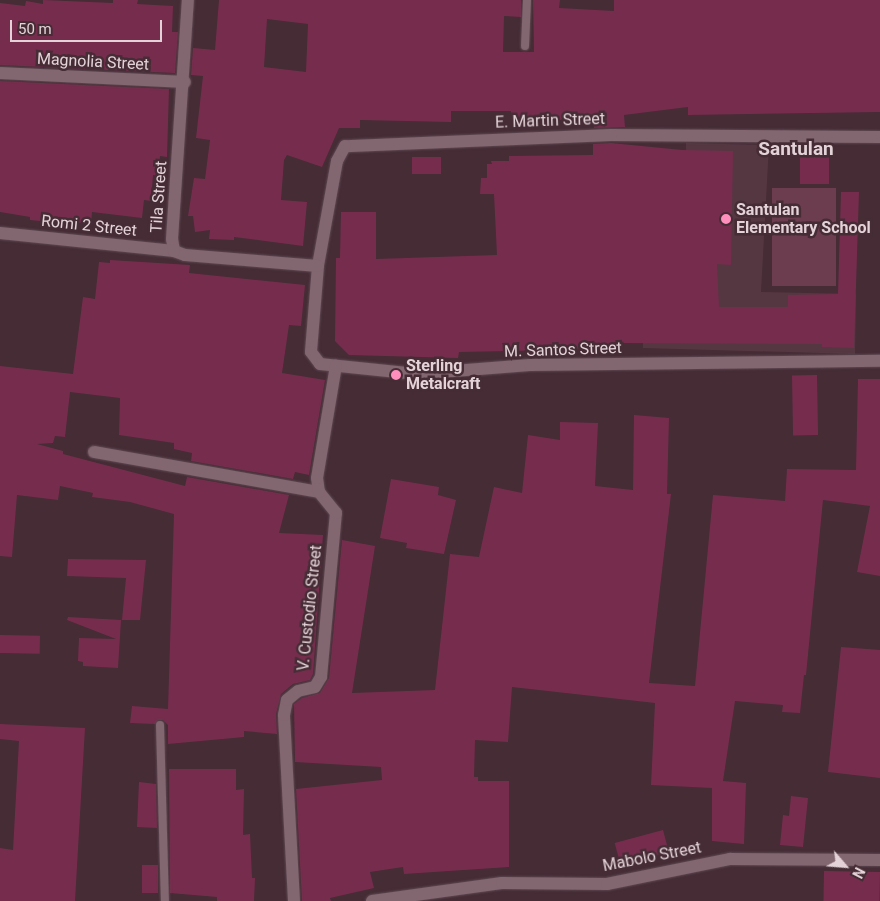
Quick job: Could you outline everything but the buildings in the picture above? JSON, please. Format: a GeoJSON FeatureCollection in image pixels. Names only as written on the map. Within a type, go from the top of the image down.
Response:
{"type":"FeatureCollection","features":[{"type":"Feature","properties":{"kind":"street","name":"Tila Street"},"geometry":{"type":"LineString","coordinates":[[188,0],[172,239],[174,251],[185,255],[318,266]]}},
{"type":"Feature","properties":{"kind":"street","name":"Magnolia Street"},"geometry":{"type":"LineString","coordinates":[[0,74],[184,82]]}},
{"type":"Feature","properties":{"kind":"street","name":"E. Martin Street"},"geometry":{"type":"LineString","coordinates":[[318,266],[336,161],[345,146],[611,136],[880,137]]}},
{"type":"Feature","properties":{"kind":"street","name":"Romi 2 Street"},"geometry":{"type":"LineString","coordinates":[[0,233],[174,251]]}},
{"type":"Feature","properties":{"kind":"street","name":"M. Santos Street"},"geometry":{"type":"LineString","coordinates":[[318,266],[311,352],[320,364],[416,374],[530,365],[880,361]]}},
{"type":"Feature","properties":{"kind":"street"},"geometry":{"type":"LineString","coordinates":[[94,452],[319,492],[317,478],[326,409],[336,366]]}},
{"type":"Feature","properties":{"kind":"street","name":"V. Custodio Street"},"geometry":{"type":"LineString","coordinates":[[294,901],[284,715],[287,700],[298,691],[315,687],[321,677],[336,513],[319,492]]}},
{"type":"Feature","properties":{"kind":"street","name":"Mabolo Street"},"geometry":{"type":"LineString","coordinates":[[372,901],[502,883],[606,884],[730,859],[880,860]]}},
{"type":"Feature","properties":{"kind":"lane"},"geometry":{"type":"LineString","coordinates":[[525,46],[527,0]]}},
{"type":"Feature","properties":{"kind":"lane"},"geometry":{"type":"LineString","coordinates":[[160,725],[165,901]]}},
{"type":"Feature","properties":{"kind":"shaded area","name":"Santulan Elementary School"},"geometry":{"type":"Polygon","coordinates":[[[686,143],[769,145],[761,292],[856,294],[855,354],[643,348],[642,305],[687,306],[686,143]]]}},
{"type":"Feature","properties":{"kind":"shaded area"},"geometry":{"type":"Polygon","coordinates":[[[772,188],[836,188],[836,286],[772,286],[772,188]]]}},
{"type":"Feature","properties":{"kind":"place","name":"Santulan Elementary School"},"geometry":{"type":"Point","coordinates":[726,219]}},
{"type":"Feature","properties":{"kind":"place","name":"Sterling Metalcraft"},"geometry":{"type":"Point","coordinates":[396,375]}},
{"type":"Feature","properties":{"kind":"district","name":"Santulan"},"geometry":{"type":"Point","coordinates":[796,149]}}]}
